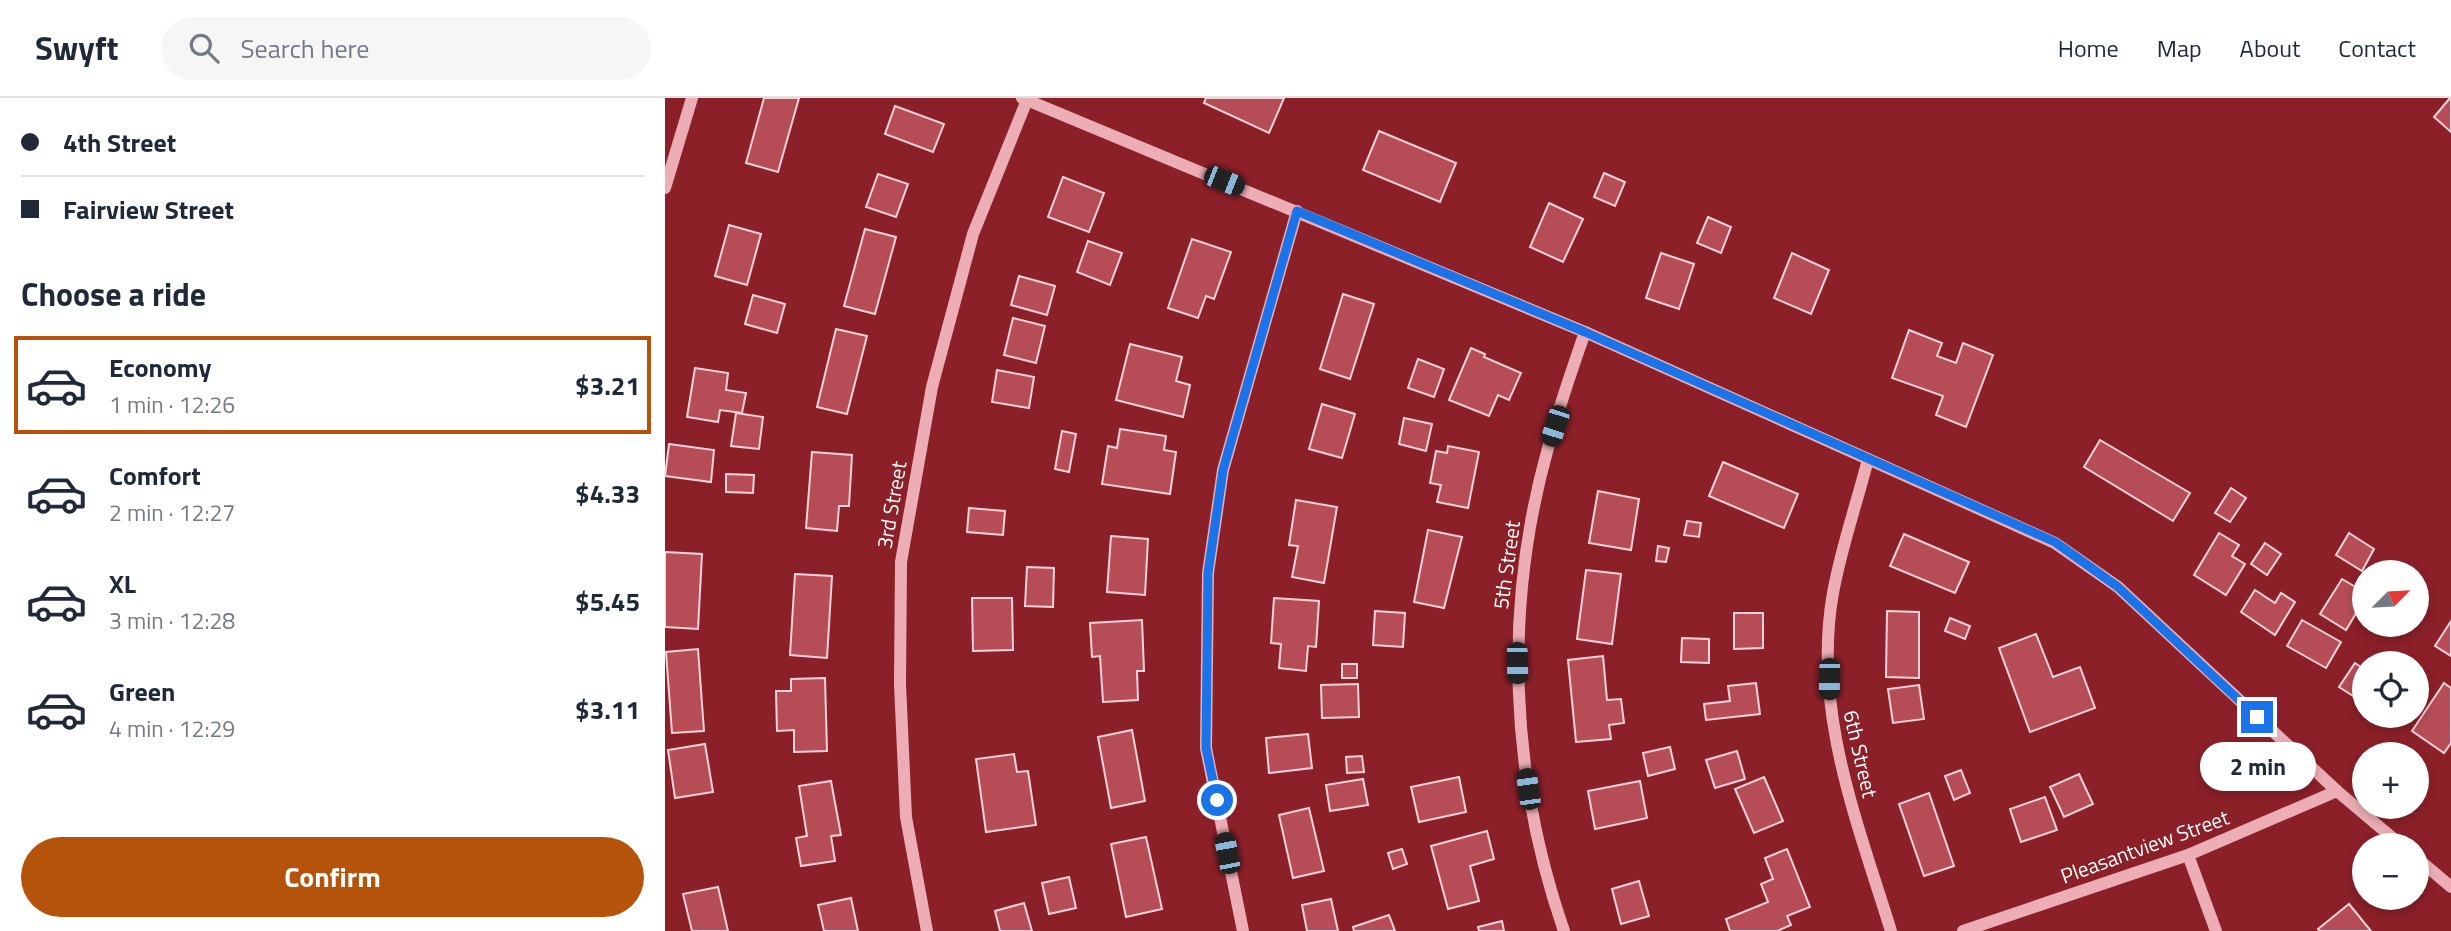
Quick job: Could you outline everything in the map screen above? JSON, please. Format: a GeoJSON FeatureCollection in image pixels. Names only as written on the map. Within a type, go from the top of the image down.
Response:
{"type":"FeatureCollection","features":[{"type":"Feature","properties":{"kind":"street"},"geometry":{"type":"LineString","coordinates":[[665,188],[692,98]]}},
{"type":"Feature","properties":{"kind":"street"},"geometry":{"type":"LineString","coordinates":[[1025,99],[1585,332],[2055,542],[2118,587],[2337,791],[2387,833]]}},
{"type":"Feature","properties":{"kind":"street","name":"3rd Street"},"geometry":{"type":"LineString","coordinates":[[927,931],[906,817],[899,684],[901,562],[932,387],[970,247],[1025,99]]}},
{"type":"Feature","properties":{"kind":"street"},"geometry":{"type":"LineString","coordinates":[[1243,931],[1206,748],[1208,573],[1223,470],[1297,211]]}},
{"type":"Feature","properties":{"kind":"street","name":"5th Street"},"geometry":{"type":"LineString","coordinates":[[1564,931],[1532,813],[1518,715],[1517,637],[1525,558],[1547,450],[1585,332]]}},
{"type":"Feature","properties":{"kind":"street","name":"6th Street"},"geometry":{"type":"LineString","coordinates":[[1868,459],[1833,594],[1829,706],[1842,774],[1891,931]]}},
{"type":"Feature","properties":{"kind":"street","name":"Pleasantview Street"},"geometry":{"type":"LineString","coordinates":[[1963,931],[2188,855],[2337,791]]}},
{"type":"Feature","properties":{"kind":"street"},"geometry":{"type":"LineString","coordinates":[[2188,855],[2216,931]]}},
{"type":"Feature","properties":{"kind":"street"},"geometry":{"type":"LineString","coordinates":[[2429,867],[2450,882]]}},
{"type":"Feature","properties":{"kind":"building"},"geometry":{"type":"Polygon","coordinates":[[[764,98],[799,98],[778,172],[746,163],[764,98]]]}},
{"type":"Feature","properties":{"kind":"building"},"geometry":{"type":"Polygon","coordinates":[[[1206,98],[1284,98],[1269,133],[1204,103],[1206,98]]]}},
{"type":"Feature","properties":{"kind":"building"},"geometry":{"type":"Polygon","coordinates":[[[2451,98],[2451,132],[2434,117],[2451,98]]]}},
{"type":"Feature","properties":{"kind":"building"},"geometry":{"type":"Polygon","coordinates":[[[895,106],[944,124],[933,152],[885,134],[895,106]]]}},
{"type":"Feature","properties":{"kind":"building"},"geometry":{"type":"Polygon","coordinates":[[[1379,131],[1456,163],[1440,202],[1363,170],[1379,131]]]}},
{"type":"Feature","properties":{"kind":"building"},"geometry":{"type":"Polygon","coordinates":[[[1604,173],[1625,182],[1615,206],[1594,197],[1604,173]]]}},
{"type":"Feature","properties":{"kind":"building"},"geometry":{"type":"Polygon","coordinates":[[[878,174],[908,184],[896,217],[866,207],[878,174]]]}},
{"type":"Feature","properties":{"kind":"building"},"geometry":{"type":"Polygon","coordinates":[[[1063,177],[1104,193],[1089,232],[1048,217],[1063,177]]]}},
{"type":"Feature","properties":{"kind":"building"},"geometry":{"type":"Polygon","coordinates":[[[1549,203],[1583,219],[1563,262],[1530,247],[1549,203]]]}},
{"type":"Feature","properties":{"kind":"building"},"geometry":{"type":"Polygon","coordinates":[[[1708,217],[1731,227],[1721,253],[1697,243],[1708,217]]]}},
{"type":"Feature","properties":{"kind":"building"},"geometry":{"type":"Polygon","coordinates":[[[729,225],[761,234],[747,285],[715,276],[729,225]]]}},
{"type":"Feature","properties":{"kind":"building"},"geometry":{"type":"Polygon","coordinates":[[[865,229],[896,237],[875,314],[844,306],[865,229]]]}},
{"type":"Feature","properties":{"kind":"building"},"geometry":{"type":"Polygon","coordinates":[[[1192,239],[1231,252],[1214,299],[1206,296],[1198,318],[1168,308],[1192,239]]]}},
{"type":"Feature","properties":{"kind":"building"},"geometry":{"type":"Polygon","coordinates":[[[1088,241],[1122,253],[1110,285],[1077,272],[1088,241]]]}},
{"type":"Feature","properties":{"kind":"building"},"geometry":{"type":"Polygon","coordinates":[[[1661,253],[1694,264],[1679,309],[1646,298],[1661,253]]]}},
{"type":"Feature","properties":{"kind":"building"},"geometry":{"type":"Polygon","coordinates":[[[1792,253],[1829,270],[1811,314],[1774,298],[1792,253]]]}},
{"type":"Feature","properties":{"kind":"building"},"geometry":{"type":"Polygon","coordinates":[[[1019,276],[1055,286],[1047,315],[1011,305],[1019,276]]]}},
{"type":"Feature","properties":{"kind":"building"},"geometry":{"type":"Polygon","coordinates":[[[1343,294],[1374,304],[1350,379],[1320,369],[1343,294]]]}},
{"type":"Feature","properties":{"kind":"building"},"geometry":{"type":"Polygon","coordinates":[[[753,295],[785,304],[777,333],[745,324],[753,295]]]}},
{"type":"Feature","properties":{"kind":"building"},"geometry":{"type":"Polygon","coordinates":[[[1013,318],[1045,326],[1036,363],[1004,355],[1013,318]]]}},
{"type":"Feature","properties":{"kind":"building"},"geometry":{"type":"Polygon","coordinates":[[[836,329],[867,336],[847,414],[817,407],[836,329]]]}},
{"type":"Feature","properties":{"kind":"building"},"geometry":{"type":"Polygon","coordinates":[[[1909,330],[1942,343],[1937,356],[1956,363],[1963,343],[1993,355],[1966,427],[1936,415],[1943,396],[1892,378],[1909,330]]]}},
{"type":"Feature","properties":{"kind":"building"},"geometry":{"type":"Polygon","coordinates":[[[1130,344],[1182,357],[1176,381],[1190,385],[1183,417],[1116,400],[1130,344]]]}},
{"type":"Feature","properties":{"kind":"building"},"geometry":{"type":"Polygon","coordinates":[[[1471,348],[1485,354],[1484,357],[1521,373],[1509,400],[1498,395],[1489,416],[1449,400],[1471,348]]]}},
{"type":"Feature","properties":{"kind":"building"},"geometry":{"type":"Polygon","coordinates":[[[1418,359],[1444,369],[1434,397],[1408,388],[1418,359]]]}},
{"type":"Feature","properties":{"kind":"building"},"geometry":{"type":"Polygon","coordinates":[[[695,368],[728,373],[726,390],[746,393],[742,413],[720,410],[718,422],[687,417],[695,368]]]}},
{"type":"Feature","properties":{"kind":"building"},"geometry":{"type":"Polygon","coordinates":[[[997,370],[1034,377],[1029,408],[992,402],[997,370]]]}},
{"type":"Feature","properties":{"kind":"building"},"geometry":{"type":"Polygon","coordinates":[[[1322,404],[1355,414],[1342,458],[1309,449],[1322,404]]]}},
{"type":"Feature","properties":{"kind":"building"},"geometry":{"type":"Polygon","coordinates":[[[736,413],[763,417],[759,449],[731,446],[736,413]]]}},
{"type":"Feature","properties":{"kind":"building"},"geometry":{"type":"Polygon","coordinates":[[[1404,418],[1432,424],[1426,451],[1399,444],[1404,418]]]}},
{"type":"Feature","properties":{"kind":"building"},"geometry":{"type":"Polygon","coordinates":[[[1120,429],[1166,436],[1164,450],[1176,452],[1170,494],[1102,484],[1108,446],[1117,448],[1120,429]]]}},
{"type":"Feature","properties":{"kind":"building"},"geometry":{"type":"Polygon","coordinates":[[[1062,431],[1076,434],[1069,472],[1055,469],[1062,431]]]}},
{"type":"Feature","properties":{"kind":"building"},"geometry":{"type":"Polygon","coordinates":[[[2100,440],[2190,493],[2173,521],[2084,467],[2100,440]]]}},
{"type":"Feature","properties":{"kind":"building"},"geometry":{"type":"Polygon","coordinates":[[[669,444],[714,450],[711,482],[665,476],[669,444]]]}},
{"type":"Feature","properties":{"kind":"building"},"geometry":{"type":"Polygon","coordinates":[[[1448,446],[1479,452],[1468,508],[1437,502],[1441,485],[1430,483],[1436,451],[1447,453],[1448,446]]]}},
{"type":"Feature","properties":{"kind":"building"},"geometry":{"type":"Polygon","coordinates":[[[812,452],[852,455],[849,506],[839,506],[837,531],[806,528],[812,452]]]}},
{"type":"Feature","properties":{"kind":"building"},"geometry":{"type":"Polygon","coordinates":[[[1723,462],[1798,494],[1784,528],[1709,496],[1723,462]]]}},
{"type":"Feature","properties":{"kind":"building"},"geometry":{"type":"Polygon","coordinates":[[[726,474],[754,475],[753,493],[726,492],[726,474]]]}},
{"type":"Feature","properties":{"kind":"building"},"geometry":{"type":"Polygon","coordinates":[[[2231,488],[2246,498],[2230,522],[2215,513],[2231,488]]]}},
{"type":"Feature","properties":{"kind":"building"},"geometry":{"type":"Polygon","coordinates":[[[1598,491],[1639,499],[1631,550],[1589,543],[1598,491]]]}},
{"type":"Feature","properties":{"kind":"building"},"geometry":{"type":"Polygon","coordinates":[[[1296,500],[1337,507],[1324,583],[1292,577],[1298,546],[1289,545],[1296,500]]]}},
{"type":"Feature","properties":{"kind":"building"},"geometry":{"type":"Polygon","coordinates":[[[969,508],[1005,511],[1003,535],[967,532],[969,508]]]}},
{"type":"Feature","properties":{"kind":"building"},"geometry":{"type":"Polygon","coordinates":[[[1687,521],[1701,523],[1699,537],[1684,535],[1687,521]]]}},
{"type":"Feature","properties":{"kind":"building"},"geometry":{"type":"Polygon","coordinates":[[[1428,530],[1462,537],[1444,608],[1414,602],[1428,530]]]}},
{"type":"Feature","properties":{"kind":"building"},"geometry":{"type":"Polygon","coordinates":[[[2219,533],[2239,545],[2232,556],[2245,564],[2226,595],[2194,575],[2219,533]]]}},
{"type":"Feature","properties":{"kind":"building"},"geometry":{"type":"Polygon","coordinates":[[[2349,533],[2374,549],[2368,560],[2352,560],[2352,565],[2336,555],[2349,533]]]}},
{"type":"Feature","properties":{"kind":"building"},"geometry":{"type":"Polygon","coordinates":[[[1904,534],[1969,562],[1955,593],[1890,566],[1904,534]]]}},
{"type":"Feature","properties":{"kind":"building"},"geometry":{"type":"Polygon","coordinates":[[[1111,536],[1148,539],[1145,595],[1107,592],[1111,536]]]}},
{"type":"Feature","properties":{"kind":"building"},"geometry":{"type":"Polygon","coordinates":[[[2265,543],[2281,554],[2267,575],[2251,564],[2265,543]]]}},
{"type":"Feature","properties":{"kind":"building"},"geometry":{"type":"Polygon","coordinates":[[[1658,546],[1669,548],[1666,562],[1656,561],[1658,546]]]}},
{"type":"Feature","properties":{"kind":"building"},"geometry":{"type":"Polygon","coordinates":[[[665,552],[702,554],[698,629],[665,627],[665,552]]]}},
{"type":"Feature","properties":{"kind":"building"},"geometry":{"type":"Polygon","coordinates":[[[1027,567],[1054,568],[1053,607],[1025,606],[1027,567]]]}},
{"type":"Feature","properties":{"kind":"building"},"geometry":{"type":"Polygon","coordinates":[[[1586,570],[1621,574],[1612,644],[1577,639],[1586,570]]]}},
{"type":"Feature","properties":{"kind":"building"},"geometry":{"type":"Polygon","coordinates":[[[795,574],[832,576],[827,658],[790,655],[795,574]]]}},
{"type":"Feature","properties":{"kind":"building"},"geometry":{"type":"Polygon","coordinates":[[[2342,579],[2352,585],[2352,620],[2346,630],[2320,614],[2342,579]]]}},
{"type":"Feature","properties":{"kind":"building"},"geometry":{"type":"Polygon","coordinates":[[[2255,590],[2275,603],[2281,593],[2295,602],[2275,635],[2241,612],[2255,590]]]}},
{"type":"Feature","properties":{"kind":"building"},"geometry":{"type":"Polygon","coordinates":[[[972,598],[1012,598],[1013,650],[973,651],[972,598]]]}},
{"type":"Feature","properties":{"kind":"building"},"geometry":{"type":"Polygon","coordinates":[[[1274,598],[1319,601],[1316,647],[1308,646],[1306,671],[1279,668],[1281,644],[1271,643],[1274,598]]]}},
{"type":"Feature","properties":{"kind":"building"},"geometry":{"type":"Polygon","coordinates":[[[1375,611],[1405,613],[1403,647],[1373,645],[1375,611]]]}},
{"type":"Feature","properties":{"kind":"building"},"geometry":{"type":"Polygon","coordinates":[[[1887,611],[1919,612],[1919,678],[1886,677],[1887,611]]]}},
{"type":"Feature","properties":{"kind":"building"},"geometry":{"type":"Polygon","coordinates":[[[1734,613],[1763,613],[1763,648],[1734,649],[1734,613]]]}},
{"type":"Feature","properties":{"kind":"building"},"geometry":{"type":"Polygon","coordinates":[[[1950,618],[1970,626],[1965,639],[1945,631],[1950,618]]]}},
{"type":"Feature","properties":{"kind":"building"},"geometry":{"type":"Polygon","coordinates":[[[1142,620],[1144,671],[1137,671],[1138,700],[1103,702],[1100,656],[1092,657],[1090,623],[1142,620]]]}},
{"type":"Feature","properties":{"kind":"building"},"geometry":{"type":"Polygon","coordinates":[[[2302,620],[2341,642],[2326,668],[2287,646],[2302,620]]]}},
{"type":"Feature","properties":{"kind":"building"},"geometry":{"type":"Polygon","coordinates":[[[2451,621],[2451,656],[2435,646],[2451,621]]]}},
{"type":"Feature","properties":{"kind":"building"},"geometry":{"type":"Polygon","coordinates":[[[2036,634],[2053,677],[2080,667],[2095,708],[2030,732],[1999,648],[2036,634]]]}},
{"type":"Feature","properties":{"kind":"building"},"geometry":{"type":"Polygon","coordinates":[[[1682,638],[1709,639],[1709,663],[1681,662],[1682,638]]]}},
{"type":"Feature","properties":{"kind":"building"},"geometry":{"type":"Polygon","coordinates":[[[698,649],[704,731],[672,733],[666,652],[698,649]]]}},
{"type":"Feature","properties":{"kind":"building"},"geometry":{"type":"Polygon","coordinates":[[[1603,656],[1607,700],[1621,699],[1624,723],[1609,725],[1611,739],[1576,742],[1568,660],[1603,656]]]}},
{"type":"Feature","properties":{"kind":"building"},"geometry":{"type":"Polygon","coordinates":[[[1342,664],[1357,664],[1357,678],[1342,678],[1342,664]]]}},
{"type":"Feature","properties":{"kind":"building"},"geometry":{"type":"Polygon","coordinates":[[[2352,668],[2352,695],[2339,687],[2352,668]]]}},
{"type":"Feature","properties":{"kind":"building"},"geometry":{"type":"Polygon","coordinates":[[[825,678],[827,751],[794,752],[794,730],[777,731],[776,691],[791,691],[791,679],[825,678]]]}},
{"type":"Feature","properties":{"kind":"building"},"geometry":{"type":"Polygon","coordinates":[[[1756,683],[1760,714],[1706,720],[1704,704],[1730,701],[1728,686],[1756,683]]]}},
{"type":"Feature","properties":{"kind":"building"},"geometry":{"type":"Polygon","coordinates":[[[2444,683],[2451,688],[2451,743],[2444,753],[2412,731],[2414,728],[2429,728],[2429,706],[2444,683]]]}},
{"type":"Feature","properties":{"kind":"building"},"geometry":{"type":"Polygon","coordinates":[[[1358,684],[1359,717],[1322,718],[1321,685],[1358,684]]]}},
{"type":"Feature","properties":{"kind":"building"},"geometry":{"type":"Polygon","coordinates":[[[1919,685],[1924,719],[1893,723],[1888,689],[1919,685]]]}},
{"type":"Feature","properties":{"kind":"building"},"geometry":{"type":"Polygon","coordinates":[[[1132,730],[1145,801],[1111,808],[1098,737],[1132,730]]]}},
{"type":"Feature","properties":{"kind":"building"},"geometry":{"type":"Polygon","coordinates":[[[1308,734],[1312,768],[1269,773],[1266,738],[1308,734]]]}},
{"type":"Feature","properties":{"kind":"building"},"geometry":{"type":"Polygon","coordinates":[[[705,744],[713,792],[675,798],[668,750],[705,744]]]}},
{"type":"Feature","properties":{"kind":"building"},"geometry":{"type":"Polygon","coordinates":[[[1670,747],[1675,769],[1648,776],[1643,753],[1670,747]]]}},
{"type":"Feature","properties":{"kind":"building"},"geometry":{"type":"Polygon","coordinates":[[[1737,751],[1745,779],[1715,788],[1706,760],[1737,751]]]}},
{"type":"Feature","properties":{"kind":"building"},"geometry":{"type":"Polygon","coordinates":[[[1014,754],[1017,772],[1028,771],[1036,825],[986,832],[976,759],[1014,754]]]}},
{"type":"Feature","properties":{"kind":"building"},"geometry":{"type":"Polygon","coordinates":[[[1362,756],[1364,772],[1347,773],[1346,757],[1362,756]]]}},
{"type":"Feature","properties":{"kind":"building"},"geometry":{"type":"Polygon","coordinates":[[[1961,770],[1970,793],[1954,800],[1945,776],[1961,770]]]}},
{"type":"Feature","properties":{"kind":"building"},"geometry":{"type":"Polygon","coordinates":[[[2079,774],[2093,804],[2064,817],[2050,787],[2079,774]]]}},
{"type":"Feature","properties":{"kind":"building"},"geometry":{"type":"Polygon","coordinates":[[[1459,777],[1466,812],[1419,822],[1411,787],[1459,777]]]}},
{"type":"Feature","properties":{"kind":"building"},"geometry":{"type":"Polygon","coordinates":[[[1764,777],[1783,821],[1754,833],[1735,789],[1764,777]]]}},
{"type":"Feature","properties":{"kind":"building"},"geometry":{"type":"Polygon","coordinates":[[[1363,779],[1368,805],[1330,811],[1326,785],[1363,779]]]}},
{"type":"Feature","properties":{"kind":"building"},"geometry":{"type":"Polygon","coordinates":[[[831,781],[841,835],[831,836],[835,861],[801,866],[796,838],[807,836],[799,786],[831,781]]]}},
{"type":"Feature","properties":{"kind":"building"},"geometry":{"type":"Polygon","coordinates":[[[1640,781],[1647,818],[1595,829],[1588,791],[1640,781]]]}},
{"type":"Feature","properties":{"kind":"building"},"geometry":{"type":"Polygon","coordinates":[[[1929,793],[1954,866],[1924,876],[1899,804],[1929,793]]]}},
{"type":"Feature","properties":{"kind":"building"},"geometry":{"type":"Polygon","coordinates":[[[2045,797],[2057,830],[2021,842],[2010,809],[2045,797]]]}},
{"type":"Feature","properties":{"kind":"building"},"geometry":{"type":"Polygon","coordinates":[[[1309,808],[1324,871],[1293,878],[1279,815],[1309,808]]]}},
{"type":"Feature","properties":{"kind":"building"},"geometry":{"type":"Polygon","coordinates":[[[1487,831],[1494,859],[1470,866],[1479,901],[1448,909],[1431,846],[1487,831]]]}},
{"type":"Feature","properties":{"kind":"building"},"geometry":{"type":"Polygon","coordinates":[[[1146,837],[1162,909],[1126,917],[1111,844],[1146,837]]]}},
{"type":"Feature","properties":{"kind":"building"},"geometry":{"type":"Polygon","coordinates":[[[1402,849],[1407,864],[1393,869],[1388,853],[1402,849]]]}},
{"type":"Feature","properties":{"kind":"building"},"geometry":{"type":"Polygon","coordinates":[[[1787,849],[1810,907],[1787,916],[1791,925],[1777,931],[1730,931],[1726,919],[1768,902],[1761,884],[1773,879],[1765,858],[1787,849]]]}},
{"type":"Feature","properties":{"kind":"building"},"geometry":{"type":"Polygon","coordinates":[[[1069,877],[1076,908],[1049,914],[1042,883],[1069,877]]]}},
{"type":"Feature","properties":{"kind":"building"},"geometry":{"type":"Polygon","coordinates":[[[1639,881],[1649,916],[1621,924],[1612,889],[1639,881]]]}},
{"type":"Feature","properties":{"kind":"building"},"geometry":{"type":"Polygon","coordinates":[[[718,887],[728,931],[692,931],[683,894],[718,887]]]}},
{"type":"Feature","properties":{"kind":"building"},"geometry":{"type":"Polygon","coordinates":[[[851,898],[858,931],[824,931],[818,905],[851,898]]]}},
{"type":"Feature","properties":{"kind":"building"},"geometry":{"type":"Polygon","coordinates":[[[1331,899],[1338,931],[1307,931],[1302,905],[1331,899]]]}},
{"type":"Feature","properties":{"kind":"building"},"geometry":{"type":"Polygon","coordinates":[[[1024,903],[1032,931],[1000,931],[995,911],[1024,903]]]}},
{"type":"Feature","properties":{"kind":"building"},"geometry":{"type":"Polygon","coordinates":[[[2349,904],[2371,931],[2320,931],[2318,929],[2349,904]]]}},
{"type":"Feature","properties":{"kind":"building"},"geometry":{"type":"Polygon","coordinates":[[[1389,915],[1395,931],[1354,931],[1353,927],[1389,915]]]}},
{"type":"Feature","properties":{"kind":"building"},"geometry":{"type":"Polygon","coordinates":[[[1502,921],[1504,931],[1479,931],[1478,927],[1502,921]]]}},
{"type":"Feature","properties":{"kind":"route"},"geometry":{"type":"LineString","coordinates":[[1217,800],[1206,748],[1208,573],[1223,470],[1297,211],[1585,332],[2055,542],[2118,587],[2257,717]]}}]}
